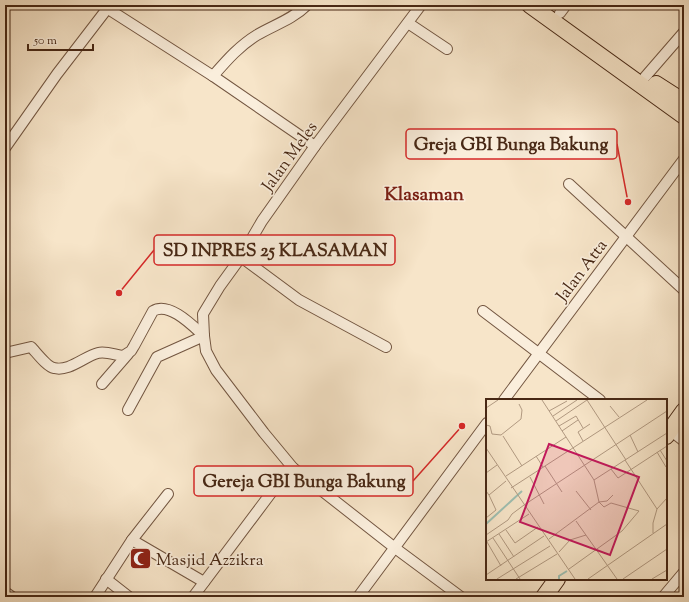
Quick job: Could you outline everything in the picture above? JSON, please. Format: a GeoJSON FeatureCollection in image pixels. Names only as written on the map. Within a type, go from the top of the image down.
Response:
{"type":"FeatureCollection","features":[{"type":"Feature","properties":{"kind":"highway"},"geometry":{"type":"LineString","coordinates":[[530,5],[684,116]]}},
{"type":"Feature","properties":{"kind":"highway"},"geometry":{"type":"LineString","coordinates":[[558,8],[645,77],[684,102]]}},
{"type":"Feature","properties":{"kind":"highway"},"geometry":{"type":"LineString","coordinates":[[668,433],[684,412]]}},
{"type":"Feature","properties":{"kind":"highway"},"geometry":{"type":"LineString","coordinates":[[544,597],[556,580]]}},
{"type":"Feature","properties":{"kind":"street"},"geometry":{"type":"LineString","coordinates":[[213,76],[238,48],[257,35],[293,16],[307,5]]}},
{"type":"Feature","properties":{"kind":"street","name":"Jalan Meles"},"geometry":{"type":"LineString","coordinates":[[293,468],[260,428],[216,370],[206,351],[203,314],[220,286],[242,257],[262,221],[315,146],[421,5]]}},
{"type":"Feature","properties":{"kind":"street"},"geometry":{"type":"LineString","coordinates":[[5,148],[106,6],[213,76],[315,146]]}},
{"type":"Feature","properties":{"kind":"street"},"geometry":{"type":"LineString","coordinates":[[408,23],[447,49]]}},
{"type":"Feature","properties":{"kind":"street"},"geometry":{"type":"LineString","coordinates":[[645,77],[684,32]]}},
{"type":"Feature","properties":{"kind":"street","name":"Jalan Atta"},"geometry":{"type":"LineString","coordinates":[[505,399],[684,159]]}},
{"type":"Feature","properties":{"kind":"street"},"geometry":{"type":"LineString","coordinates":[[570,184],[684,290]]}},
{"type":"Feature","properties":{"kind":"street"},"geometry":{"type":"LineString","coordinates":[[242,257],[299,300],[386,348]]}},
{"type":"Feature","properties":{"kind":"street"},"geometry":{"type":"LineString","coordinates":[[102,384],[134,346],[153,311],[158,308],[170,310],[179,315],[204,336],[157,357],[128,410]]}},
{"type":"Feature","properties":{"kind":"street"},"geometry":{"type":"LineString","coordinates":[[483,311],[599,399]]}},
{"type":"Feature","properties":{"kind":"street"},"geometry":{"type":"LineString","coordinates":[[5,353],[31,347],[48,365],[54,368],[64,367],[82,361],[99,353],[105,352],[123,356],[128,354]]}},
{"type":"Feature","properties":{"kind":"street"},"geometry":{"type":"LineString","coordinates":[[358,597],[486,425]]}},
{"type":"Feature","properties":{"kind":"street"},"geometry":{"type":"LineString","coordinates":[[668,433],[684,441]]}},
{"type":"Feature","properties":{"kind":"street"},"geometry":{"type":"LineString","coordinates":[[193,597],[262,504],[293,468],[395,548],[461,597]]}},
{"type":"Feature","properties":{"kind":"street"},"geometry":{"type":"LineString","coordinates":[[95,597],[132,540],[168,494]]}},
{"type":"Feature","properties":{"kind":"street"},"geometry":{"type":"LineString","coordinates":[[132,540],[204,582]]}},
{"type":"Feature","properties":{"kind":"street"},"geometry":{"type":"LineString","coordinates":[[663,597],[684,572]]}},
{"type":"Feature","properties":{"kind":"street"},"geometry":{"type":"LineString","coordinates":[[106,579],[129,597]]}},
{"type":"Feature","properties":{"kind":"street"},"geometry":{"type":"LineString","coordinates":[[5,592],[12,597]]}},
{"type":"Feature","properties":{"kind":"place","name":"Greja GBI Bunga Bakung"},"geometry":{"type":"Point","coordinates":[628,202]}},
{"type":"Feature","properties":{"kind":"place","name":"SD INPRES 25 KLASAMAN"},"geometry":{"type":"Point","coordinates":[119,293]}},
{"type":"Feature","properties":{"kind":"place","name":"Gereja GBI Bunga Bakung"},"geometry":{"type":"Point","coordinates":[462,426]}},
{"type":"Feature","properties":{"kind":"place","name":"Masjid Azzikra"},"geometry":{"type":"Point","coordinates":[141,559]}},
{"type":"Feature","properties":{"kind":"district","name":"Klasaman"},"geometry":{"type":"Point","coordinates":[424,193]}}]}
